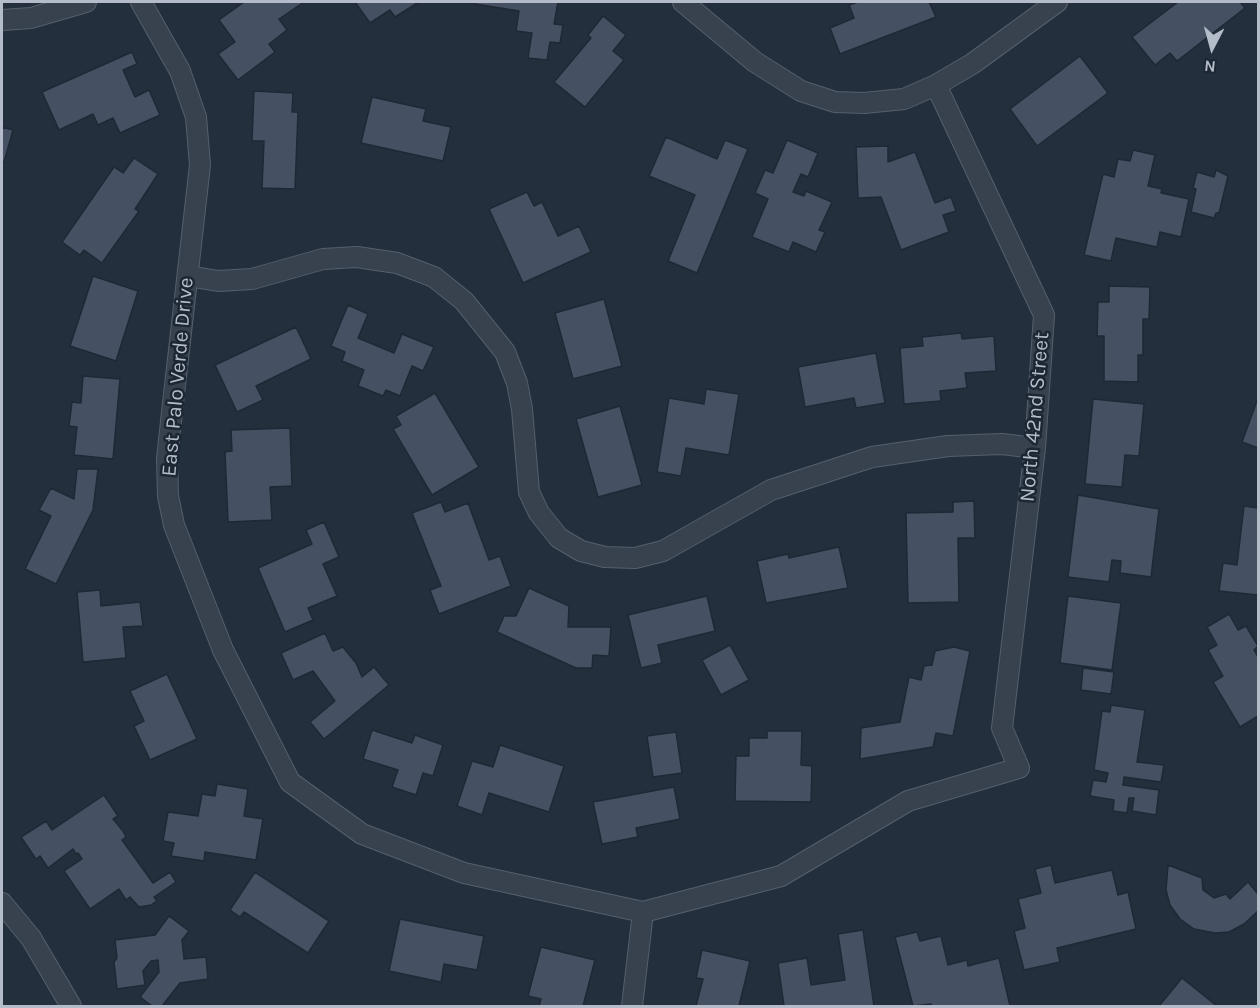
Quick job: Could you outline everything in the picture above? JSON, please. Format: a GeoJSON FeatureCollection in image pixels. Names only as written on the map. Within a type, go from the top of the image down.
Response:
{"type":"FeatureCollection","features":[{"type":"Feature","properties":{"kind":"street"},"geometry":{"type":"LineString","coordinates":[[2,20],[31,18],[86,2]]}},
{"type":"Feature","properties":{"kind":"street","name":"East Palo Verde Drive"},"geometry":{"type":"LineString","coordinates":[[141,2],[180,71],[196,117],[200,165],[168,448],[168,496],[174,525],[223,650],[290,782],[362,834],[464,873],[643,912],[781,876],[908,801],[1019,768]]}},
{"type":"Feature","properties":{"kind":"street"},"geometry":{"type":"LineString","coordinates":[[682,2],[755,62],[801,92],[835,102],[864,103],[904,99],[936,85],[972,64],[1057,2]]}},
{"type":"Feature","properties":{"kind":"street","name":"North 42nd Street"},"geometry":{"type":"LineString","coordinates":[[936,85],[1044,315],[1035,448],[1002,728],[1019,768]]}},
{"type":"Feature","properties":{"kind":"street"},"geometry":{"type":"LineString","coordinates":[[188,276],[218,281],[252,279],[322,259],[357,258],[397,263],[434,277],[464,301],[505,352],[517,383],[522,409],[529,492],[539,513],[559,538],[581,550],[605,557],[635,558],[663,551],[771,490],[872,457],[948,446],[1002,444],[1035,448]]}},
{"type":"Feature","properties":{"kind":"street"},"geometry":{"type":"LineString","coordinates":[[2,903],[31,938],[71,1006]]}},
{"type":"Feature","properties":{"kind":"street"},"geometry":{"type":"LineString","coordinates":[[632,1006],[643,912]]}},
{"type":"Feature","properties":{"kind":"building"},"geometry":{"type":"Polygon","coordinates":[[[244,2],[304,2],[279,19],[287,30],[269,44],[275,52],[238,80],[218,54],[235,42],[219,20],[244,2]]]}},
{"type":"Feature","properties":{"kind":"building"},"geometry":{"type":"Polygon","coordinates":[[[355,2],[419,2],[395,17],[390,10],[370,23],[355,2]]]}},
{"type":"Feature","properties":{"kind":"building"},"geometry":{"type":"Polygon","coordinates":[[[476,2],[558,2],[554,24],[563,25],[560,43],[550,42],[547,60],[528,58],[532,33],[516,31],[519,11],[475,4],[476,2]]]}},
{"type":"Feature","properties":{"kind":"building"},"geometry":{"type":"Polygon","coordinates":[[[858,2],[929,2],[936,17],[840,54],[830,28],[854,18],[849,5],[858,2]]]}},
{"type":"Feature","properties":{"kind":"building"},"geometry":{"type":"Polygon","coordinates":[[[1178,2],[1240,2],[1245,8],[1177,61],[1170,53],[1155,65],[1132,37],[1178,2]]]}},
{"type":"Feature","properties":{"kind":"building"},"geometry":{"type":"Polygon","coordinates":[[[603,16],[626,35],[613,51],[624,60],[585,107],[554,82],[591,38],[588,35],[603,16]]]}},
{"type":"Feature","properties":{"kind":"building"},"geometry":{"type":"Polygon","coordinates":[[[132,52],[137,64],[123,70],[135,97],[149,90],[160,115],[120,133],[113,118],[98,125],[93,114],[59,130],[42,92],[132,52]]]}},
{"type":"Feature","properties":{"kind":"building"},"geometry":{"type":"Polygon","coordinates":[[[1080,56],[1108,93],[1037,146],[1010,109],[1080,56]]]}},
{"type":"Feature","properties":{"kind":"building"},"geometry":{"type":"Polygon","coordinates":[[[254,91],[293,93],[292,112],[298,112],[295,189],[262,188],[264,141],[252,141],[254,91]]]}},
{"type":"Feature","properties":{"kind":"building"},"geometry":{"type":"Polygon","coordinates":[[[372,97],[426,109],[423,121],[451,127],[443,161],[361,143],[372,97]]]}},
{"type":"Feature","properties":{"kind":"building"},"geometry":{"type":"Polygon","coordinates":[[[2,127],[13,130],[4,162],[2,162],[2,127]]]}},
{"type":"Feature","properties":{"kind":"building"},"geometry":{"type":"Polygon","coordinates":[[[666,137],[717,159],[725,140],[748,149],[697,273],[668,261],[695,195],[649,176],[666,137]]]}},
{"type":"Feature","properties":{"kind":"building"},"geometry":{"type":"Polygon","coordinates":[[[787,140],[818,153],[808,177],[801,174],[793,192],[804,196],[806,191],[832,202],[819,230],[825,232],[816,252],[793,242],[789,252],[752,237],[768,199],[755,193],[765,170],[773,173],[787,140]]]}},
{"type":"Feature","properties":{"kind":"building"},"geometry":{"type":"Polygon","coordinates":[[[888,146],[888,162],[915,152],[935,203],[951,197],[956,211],[943,215],[949,232],[901,250],[881,197],[858,198],[856,147],[888,146]]]}},
{"type":"Feature","properties":{"kind":"building"},"geometry":{"type":"Polygon","coordinates":[[[1133,150],[1155,155],[1148,186],[1162,189],[1161,193],[1189,199],[1181,237],[1160,232],[1157,247],[1116,238],[1111,261],[1084,255],[1103,174],[1114,177],[1118,159],[1130,161],[1133,150]]]}},
{"type":"Feature","properties":{"kind":"building"},"geometry":{"type":"Polygon","coordinates":[[[134,158],[158,174],[135,209],[139,211],[102,263],[84,250],[80,255],[62,242],[114,167],[123,173],[134,158]]]}},
{"type":"Feature","properties":{"kind":"building"},"geometry":{"type":"Polygon","coordinates":[[[1216,170],[1228,176],[1219,213],[1216,213],[1214,218],[1191,212],[1197,172],[1214,177],[1216,170]]]}},
{"type":"Feature","properties":{"kind":"building"},"geometry":{"type":"Polygon","coordinates":[[[527,192],[534,206],[542,202],[558,236],[579,226],[591,252],[523,283],[489,209],[527,192]]]}},
{"type":"Feature","properties":{"kind":"building"},"geometry":{"type":"Polygon","coordinates":[[[93,276],[138,291],[116,361],[70,346],[93,276]]]}},
{"type":"Feature","properties":{"kind":"building"},"geometry":{"type":"Polygon","coordinates":[[[1109,286],[1150,287],[1149,319],[1143,319],[1143,355],[1138,355],[1138,382],[1104,381],[1104,336],[1097,336],[1098,302],[1109,302],[1109,286]]]}},
{"type":"Feature","properties":{"kind":"building"},"geometry":{"type":"Polygon","coordinates":[[[604,299],[622,366],[573,379],[555,313],[604,299]]]}},
{"type":"Feature","properties":{"kind":"building"},"geometry":{"type":"Polygon","coordinates":[[[348,305],[368,314],[358,338],[394,353],[402,334],[434,347],[423,371],[412,366],[400,396],[386,390],[383,396],[358,386],[364,370],[342,361],[345,352],[331,346],[348,305]]]}},
{"type":"Feature","properties":{"kind":"building"},"geometry":{"type":"Polygon","coordinates":[[[296,327],[311,359],[256,386],[263,400],[237,412],[215,365],[296,327]]]}},
{"type":"Feature","properties":{"kind":"building"},"geometry":{"type":"Polygon","coordinates":[[[961,333],[962,339],[994,336],[996,371],[965,373],[967,388],[940,391],[941,401],[904,404],[900,348],[923,346],[922,337],[961,333]]]}},
{"type":"Feature","properties":{"kind":"building"},"geometry":{"type":"Polygon","coordinates":[[[876,353],[885,403],[856,408],[854,398],[805,407],[798,367],[876,353]]]}},
{"type":"Feature","properties":{"kind":"building"},"geometry":{"type":"Polygon","coordinates":[[[83,376],[120,379],[113,459],[74,455],[77,427],[69,426],[72,402],[81,403],[83,376]]]}},
{"type":"Feature","properties":{"kind":"building"},"geometry":{"type":"Polygon","coordinates":[[[706,389],[739,394],[729,455],[686,448],[681,476],[657,472],[669,398],[704,404],[706,389]]]}},
{"type":"Feature","properties":{"kind":"building"},"geometry":{"type":"Polygon","coordinates":[[[435,393],[479,467],[432,495],[393,429],[401,425],[396,416],[435,393]]]}},
{"type":"Feature","properties":{"kind":"building"},"geometry":{"type":"Polygon","coordinates":[[[1258,398],[1258,448],[1242,442],[1258,398]]]}},
{"type":"Feature","properties":{"kind":"building"},"geometry":{"type":"Polygon","coordinates":[[[1093,399],[1144,404],[1139,456],[1125,455],[1122,487],[1085,484],[1093,399]]]}},
{"type":"Feature","properties":{"kind":"building"},"geometry":{"type":"Polygon","coordinates":[[[620,406],[642,485],[598,497],[576,419],[620,406]]]}},
{"type":"Feature","properties":{"kind":"building"},"geometry":{"type":"Polygon","coordinates":[[[290,428],[292,486],[270,487],[272,520],[228,522],[225,452],[232,451],[231,430],[290,428]]]}},
{"type":"Feature","properties":{"kind":"building"},"geometry":{"type":"Polygon","coordinates":[[[77,469],[98,469],[93,510],[56,584],[25,569],[51,516],[39,510],[51,488],[74,499],[77,469]]]}},
{"type":"Feature","properties":{"kind":"building"},"geometry":{"type":"Polygon","coordinates":[[[1078,495],[1159,509],[1151,577],[1120,573],[1121,561],[1112,560],[1109,582],[1068,577],[1078,495]]]}},
{"type":"Feature","properties":{"kind":"building"},"geometry":{"type":"Polygon","coordinates":[[[974,501],[975,538],[958,538],[959,602],[908,603],[906,513],[953,512],[953,502],[974,501]]]}},
{"type":"Feature","properties":{"kind":"building"},"geometry":{"type":"Polygon","coordinates":[[[441,502],[445,512],[468,503],[489,560],[500,556],[511,586],[439,614],[430,590],[441,586],[412,513],[441,502]]]}},
{"type":"Feature","properties":{"kind":"building"},"geometry":{"type":"Polygon","coordinates":[[[1244,506],[1258,508],[1258,595],[1219,591],[1223,563],[1237,565],[1244,506]]]}},
{"type":"Feature","properties":{"kind":"building"},"geometry":{"type":"Polygon","coordinates":[[[324,522],[339,557],[323,564],[337,596],[308,608],[313,620],[285,632],[258,568],[312,544],[306,530],[324,522]]]}},
{"type":"Feature","properties":{"kind":"building"},"geometry":{"type":"Polygon","coordinates":[[[839,547],[848,588],[766,603],[757,561],[788,554],[789,558],[839,547]]]}},
{"type":"Feature","properties":{"kind":"building"},"geometry":{"type":"Polygon","coordinates":[[[529,588],[569,606],[568,627],[611,627],[609,656],[593,655],[592,668],[576,668],[497,632],[504,616],[516,616],[529,588]]]}},
{"type":"Feature","properties":{"kind":"building"},"geometry":{"type":"Polygon","coordinates":[[[100,590],[101,606],[140,602],[143,626],[123,627],[126,658],[83,662],[77,592],[100,590]]]}},
{"type":"Feature","properties":{"kind":"building"},"geometry":{"type":"Polygon","coordinates":[[[707,596],[715,631],[658,645],[662,663],[641,668],[628,615],[707,596]]]}},
{"type":"Feature","properties":{"kind":"building"},"geometry":{"type":"Polygon","coordinates":[[[1068,596],[1121,603],[1112,670],[1060,663],[1068,596]]]}},
{"type":"Feature","properties":{"kind":"building"},"geometry":{"type":"Polygon","coordinates":[[[1229,614],[1238,630],[1246,626],[1258,646],[1254,650],[1258,657],[1258,716],[1240,727],[1213,682],[1223,676],[1208,650],[1217,645],[1207,627],[1229,614]]]}},
{"type":"Feature","properties":{"kind":"building"},"geometry":{"type":"Polygon","coordinates":[[[325,633],[333,651],[343,647],[356,663],[362,677],[374,667],[389,685],[324,739],[310,722],[335,701],[313,671],[293,680],[281,653],[325,633]]]}},
{"type":"Feature","properties":{"kind":"building"},"geometry":{"type":"Polygon","coordinates":[[[730,645],[749,680],[721,695],[702,660],[730,645]]]}},
{"type":"Feature","properties":{"kind":"building"},"geometry":{"type":"Polygon","coordinates":[[[954,647],[970,651],[953,736],[936,733],[933,747],[860,759],[861,728],[900,722],[909,677],[921,680],[924,666],[932,665],[935,651],[954,647]]]}},
{"type":"Feature","properties":{"kind":"building"},"geometry":{"type":"Polygon","coordinates":[[[1083,668],[1114,672],[1111,694],[1081,690],[1083,668]]]}},
{"type":"Feature","properties":{"kind":"building"},"geometry":{"type":"Polygon","coordinates":[[[167,674],[197,739],[150,760],[134,726],[144,721],[130,691],[167,674]]]}},
{"type":"Feature","properties":{"kind":"building"},"geometry":{"type":"Polygon","coordinates":[[[1111,705],[1145,710],[1137,762],[1164,765],[1161,782],[1124,777],[1123,785],[1159,790],[1156,815],[1132,811],[1134,798],[1129,798],[1127,813],[1113,811],[1114,800],[1090,796],[1093,780],[1106,782],[1108,773],[1094,770],[1102,711],[1110,712],[1111,705]]]}},
{"type":"Feature","properties":{"kind":"building"},"geometry":{"type":"Polygon","coordinates":[[[372,730],[412,743],[415,735],[443,745],[433,776],[423,773],[416,795],[392,787],[398,770],[363,759],[372,730]]]}},
{"type":"Feature","properties":{"kind":"building"},"geometry":{"type":"Polygon","coordinates":[[[767,731],[802,731],[801,765],[812,766],[811,802],[735,801],[736,756],[749,756],[749,738],[767,738],[767,731]]]}},
{"type":"Feature","properties":{"kind":"building"},"geometry":{"type":"Polygon","coordinates":[[[676,732],[682,773],[653,777],[647,736],[676,732]]]}},
{"type":"Feature","properties":{"kind":"building"},"geometry":{"type":"Polygon","coordinates":[[[500,745],[564,766],[549,812],[489,793],[482,815],[457,806],[472,761],[493,767],[500,745]]]}},
{"type":"Feature","properties":{"kind":"building"},"geometry":{"type":"Polygon","coordinates":[[[217,784],[248,789],[244,816],[263,819],[256,860],[205,852],[204,861],[171,856],[174,843],[163,841],[168,812],[198,816],[202,794],[215,796],[217,784]]]}},
{"type":"Feature","properties":{"kind":"building"},"geometry":{"type":"Polygon","coordinates":[[[674,787],[680,819],[636,828],[638,837],[602,844],[593,802],[674,787]]]}},
{"type":"Feature","properties":{"kind":"building"},"geometry":{"type":"Polygon","coordinates":[[[104,795],[118,816],[113,819],[126,837],[122,840],[153,883],[170,872],[176,882],[154,897],[157,901],[151,905],[139,907],[130,897],[126,900],[119,889],[90,909],[64,871],[82,859],[78,853],[76,854],[73,849],[48,868],[40,856],[36,859],[21,837],[46,821],[52,830],[104,795]]]}},
{"type":"Feature","properties":{"kind":"building"},"geometry":{"type":"Polygon","coordinates":[[[1051,865],[1055,883],[1112,870],[1118,895],[1128,892],[1136,929],[1057,948],[1060,962],[1024,970],[1014,931],[1025,928],[1018,899],[1041,893],[1035,869],[1051,865]]]}},
{"type":"Feature","properties":{"kind":"building"},"geometry":{"type":"Polygon","coordinates":[[[1168,865],[1202,878],[1203,890],[1214,898],[1226,894],[1230,899],[1248,882],[1258,894],[1258,911],[1244,924],[1229,932],[1215,933],[1194,929],[1180,919],[1170,905],[1166,890],[1168,865]]]}},
{"type":"Feature","properties":{"kind":"building"},"geometry":{"type":"Polygon","coordinates":[[[255,872],[329,921],[308,953],[244,912],[240,917],[230,910],[255,872]]]}},
{"type":"Feature","properties":{"kind":"building"},"geometry":{"type":"Polygon","coordinates":[[[169,916],[189,931],[182,940],[184,959],[206,957],[208,979],[180,983],[162,1006],[152,1006],[140,997],[159,972],[158,960],[151,961],[143,971],[145,985],[117,989],[114,962],[117,958],[115,940],[155,935],[169,916]]]}},
{"type":"Feature","properties":{"kind":"building"},"geometry":{"type":"Polygon","coordinates":[[[400,919],[484,936],[477,970],[444,964],[441,982],[389,971],[400,919]]]}},
{"type":"Feature","properties":{"kind":"building"},"geometry":{"type":"Polygon","coordinates":[[[863,930],[874,1006],[784,1006],[778,963],[807,958],[811,985],[845,980],[838,934],[863,930]]]}},
{"type":"Feature","properties":{"kind":"building"},"geometry":{"type":"Polygon","coordinates":[[[917,932],[920,941],[941,936],[948,965],[967,960],[968,966],[999,958],[1010,1006],[932,1006],[931,1004],[913,1006],[895,937],[917,932]]]}},
{"type":"Feature","properties":{"kind":"building"},"geometry":{"type":"Polygon","coordinates":[[[541,947],[595,960],[583,1006],[539,1006],[541,999],[528,996],[541,947]]]}},
{"type":"Feature","properties":{"kind":"building"},"geometry":{"type":"Polygon","coordinates":[[[702,950],[750,961],[739,1006],[696,1006],[703,979],[696,978],[702,950]]]}},
{"type":"Feature","properties":{"kind":"building"},"geometry":{"type":"Polygon","coordinates":[[[1182,978],[1217,1006],[1159,1006],[1182,978]]]}}]}
